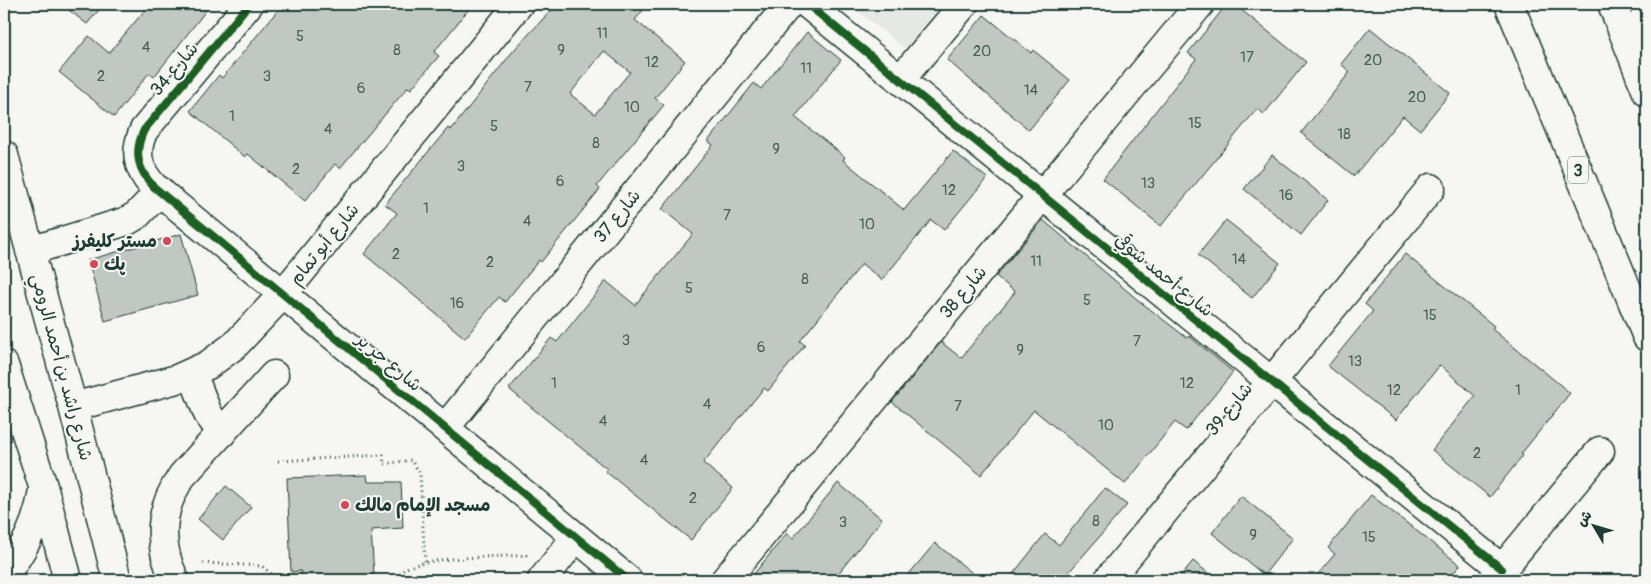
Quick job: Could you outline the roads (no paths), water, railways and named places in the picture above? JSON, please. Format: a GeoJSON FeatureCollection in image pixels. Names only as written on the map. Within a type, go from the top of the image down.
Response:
{"type":"FeatureCollection","features":[{"type":"Feature","properties":{"kind":"street","name":"شارع 34"},"geometry":{"type":"LineString","coordinates":[[138,161],[139,143],[148,123],[249,4]]}},
{"type":"Feature","properties":{"kind":"street","name":"شارع أبو تمام"},"geometry":{"type":"LineString","coordinates":[[73,407],[177,380],[192,373],[235,346],[283,294],[519,4]]}},
{"type":"Feature","properties":{"kind":"street","name":"شارع 37"},"geometry":{"type":"LineString","coordinates":[[445,428],[789,4]]}},
{"type":"Feature","properties":{"kind":"street","name":"شارع أحمد شوقي"},"geometry":{"type":"LineString","coordinates":[[807,4],[1272,381],[1498,575]]}},
{"type":"Feature","properties":{"kind":"street"},"geometry":{"type":"LineString","coordinates":[[900,80],[964,4]]}},
{"type":"Feature","properties":{"kind":"street","name":"شارع 38"},"geometry":{"type":"LineString","coordinates":[[725,580],[1200,4]]}},
{"type":"Feature","properties":{"kind":"street","name":"3"},"geometry":{"type":"LineString","coordinates":[[1509,4],[1647,336]]}},
{"type":"Feature","properties":{"kind":"street"},"geometry":{"type":"LineString","coordinates":[[1612,4],[1643,84]]}},
{"type":"Feature","properties":{"kind":"street"},"geometry":{"type":"LineString","coordinates":[[1643,84],[1641,35],[1647,5]]}},
{"type":"Feature","properties":{"kind":"street","name":"شارع راشد بن أحمد الرومي"},"geometry":{"type":"LineString","coordinates":[[4,155],[73,407],[117,580]]}},
{"type":"Feature","properties":{"kind":"street","name":"شارع جر ير"},"geometry":{"type":"LineString","coordinates":[[138,161],[147,179],[160,191],[445,428],[569,546],[628,580]]}},
{"type":"Feature","properties":{"kind":"street","name":"شارع 39"},"geometry":{"type":"LineString","coordinates":[[1108,580],[1431,188]]}},
{"type":"Feature","properties":{"kind":"street"},"geometry":{"type":"LineString","coordinates":[[30,252],[127,220],[137,215],[160,191]]}},
{"type":"Feature","properties":{"kind":"street"},"geometry":{"type":"LineString","coordinates":[[192,373],[208,414],[222,433]]}},
{"type":"Feature","properties":{"kind":"street"},"geometry":{"type":"LineString","coordinates":[[175,580],[167,564],[163,549],[163,518],[167,503],[182,476],[274,375]]}},
{"type":"Feature","properties":{"kind":"street"},"geometry":{"type":"LineString","coordinates":[[5,379],[43,486],[68,580]]}},
{"type":"Feature","properties":{"kind":"street"},"geometry":{"type":"LineString","coordinates":[[1498,575],[1600,450]]}},
{"type":"Feature","properties":{"kind":"street"},"geometry":{"type":"LineString","coordinates":[[4,575],[22,551],[36,523],[43,486]]}},
{"type":"Feature","properties":{"kind":"street"},"geometry":{"type":"LineString","coordinates":[[542,580],[569,546]]}},
{"type":"Feature","properties":{"kind":"place","name":"مستر كليفرز"},"geometry":{"type":"Point","coordinates":[167,241]}},
{"type":"Feature","properties":{"kind":"place","name":"پك"},"geometry":{"type":"Point","coordinates":[94,264]}},
{"type":"Feature","properties":{"kind":"place","name":"مسجد الإمام مالك"},"geometry":{"type":"Point","coordinates":[345,505]}}]}
